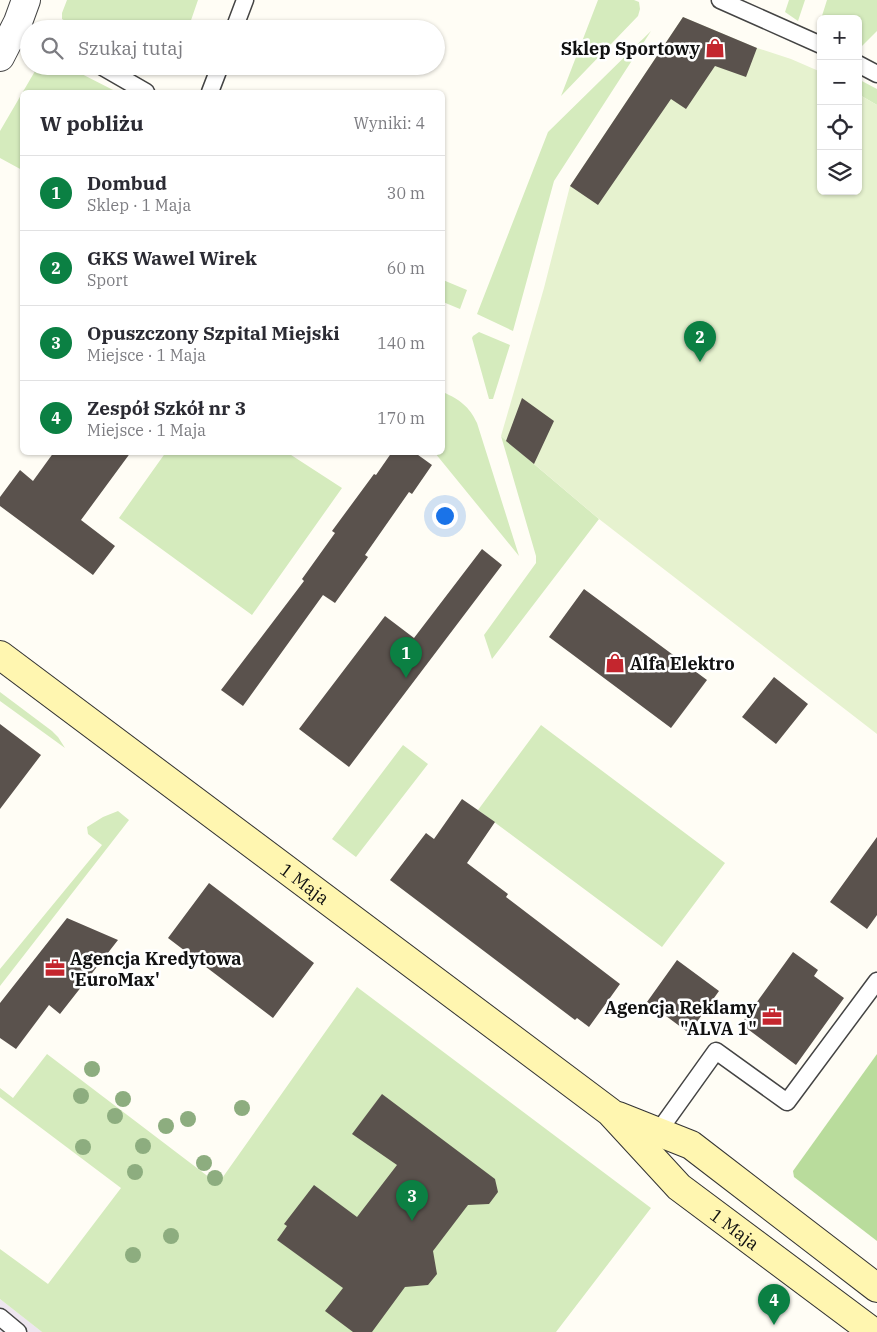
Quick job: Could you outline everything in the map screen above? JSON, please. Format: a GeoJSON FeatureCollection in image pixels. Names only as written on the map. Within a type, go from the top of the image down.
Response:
{"type":"FeatureCollection","features":[{"type":"Feature","properties":{"kind":"street"},"geometry":{"type":"LineString","coordinates":[[0,57],[20,26]]}},
{"type":"Feature","properties":{"kind":"street","name":"1 Maja"},"geometry":{"type":"LineString","coordinates":[[0,655],[610,1112],[680,1187],[873,1332]]}},
{"type":"Feature","properties":{"kind":"street","name":"1 Maja"},"geometry":{"type":"LineString","coordinates":[[610,1112],[691,1145],[877,1288]]}},
{"type":"Feature","properties":{"kind":"lane"},"geometry":{"type":"LineString","coordinates":[[237,20],[245,0]]}},
{"type":"Feature","properties":{"kind":"lane"},"geometry":{"type":"LineString","coordinates":[[720,0],[817,43]]}},
{"type":"Feature","properties":{"kind":"lane"},"geometry":{"type":"LineString","coordinates":[[862,66],[877,74]]}},
{"type":"Feature","properties":{"kind":"lane"},"geometry":{"type":"LineString","coordinates":[[117,75],[143,90]]}},
{"type":"Feature","properties":{"kind":"lane"},"geometry":{"type":"LineString","coordinates":[[211,90],[217,75]]}},
{"type":"Feature","properties":{"kind":"lane"},"geometry":{"type":"LineString","coordinates":[[658,1132],[716,1051],[787,1102],[877,981]]}},
{"type":"Feature","properties":{"kind":"lane"},"geometry":{"type":"LineString","coordinates":[[0,1317],[18,1332]]}},
{"type":"Feature","properties":{"kind":"shaded area"},"geometry":{"type":"Polygon","coordinates":[[[0,1299],[42,1332],[0,1332],[0,1299]]]}},
{"type":"Feature","properties":{"kind":"green space"},"geometry":{"type":"Polygon","coordinates":[[[67,0],[198,0],[191,20],[64,20],[62,13],[67,0]]]}},
{"type":"Feature","properties":{"kind":"green space"},"geometry":{"type":"Polygon","coordinates":[[[598,0],[634,0],[639,2],[638,16],[561,96],[598,0]]]}},
{"type":"Feature","properties":{"kind":"green space"},"geometry":{"type":"Polygon","coordinates":[[[789,0],[805,0],[798,21],[785,12],[789,0]]]}},
{"type":"Feature","properties":{"kind":"green space"},"geometry":{"type":"Polygon","coordinates":[[[827,0],[877,0],[877,31],[862,46],[862,15],[822,15],[827,0]]]}},
{"type":"Feature","properties":{"kind":"green space"},"geometry":{"type":"Polygon","coordinates":[[[683,17],[817,70],[817,195],[862,195],[862,96],[877,105],[877,734],[599,519],[501,436],[544,288],[570,186],[683,17]]]}},
{"type":"Feature","properties":{"kind":"green space"},"geometry":{"type":"Polygon","coordinates":[[[651,31],[554,181],[513,331],[477,314],[548,132],[651,31]]]}},
{"type":"Feature","properties":{"kind":"green space"},"geometry":{"type":"Polygon","coordinates":[[[33,75],[84,75],[113,90],[24,90],[33,75]]]}},
{"type":"Feature","properties":{"kind":"green space"},"geometry":{"type":"Polygon","coordinates":[[[862,81],[877,89],[877,105],[862,96],[862,81]]]}},
{"type":"Feature","properties":{"kind":"green space"},"geometry":{"type":"Polygon","coordinates":[[[20,96],[20,169],[0,158],[0,131],[20,96]]]}},
{"type":"Feature","properties":{"kind":"green space"},"geometry":{"type":"Polygon","coordinates":[[[445,281],[467,290],[460,309],[445,303],[445,281]]]}},
{"type":"Feature","properties":{"kind":"green space"},"geometry":{"type":"Polygon","coordinates":[[[479,332],[510,345],[493,399],[489,399],[472,338],[479,332]]]}},
{"type":"Feature","properties":{"kind":"green space"},"geometry":{"type":"Polygon","coordinates":[[[445,393],[463,404],[471,412],[477,423],[519,556],[437,455],[445,455],[445,393]]]}},
{"type":"Feature","properties":{"kind":"green space"},"geometry":{"type":"Polygon","coordinates":[[[501,436],[599,519],[492,659],[484,635],[536,563],[536,556],[501,436]]]}},
{"type":"Feature","properties":{"kind":"green space"},"geometry":{"type":"Polygon","coordinates":[[[164,455],[291,455],[342,488],[252,615],[119,518],[164,455]]]}},
{"type":"Feature","properties":{"kind":"green space"},"geometry":{"type":"Polygon","coordinates":[[[0,692],[52,731],[65,748],[0,701],[0,692]]]}},
{"type":"Feature","properties":{"kind":"green space"},"geometry":{"type":"Polygon","coordinates":[[[541,725],[725,863],[662,947],[478,810],[541,725]]]}},
{"type":"Feature","properties":{"kind":"green space"},"geometry":{"type":"Polygon","coordinates":[[[403,745],[428,764],[356,857],[332,839],[403,745]]]}},
{"type":"Feature","properties":{"kind":"green space"},"geometry":{"type":"Polygon","coordinates":[[[118,811],[129,820],[0,986],[0,969],[102,845],[88,834],[87,827],[103,817],[118,811]]]}},
{"type":"Feature","properties":{"kind":"green space"},"geometry":{"type":"Polygon","coordinates":[[[357,987],[651,1208],[556,1332],[42,1332],[0,1299],[0,1249],[48,1284],[121,1188],[0,1097],[0,1088],[13,1098],[47,1054],[218,1184],[357,987]]]}},
{"type":"Feature","properties":{"kind":"green space"},"geometry":{"type":"Polygon","coordinates":[[[877,1054],[877,1241],[794,1177],[793,1171],[877,1054]]]}},
{"type":"Feature","properties":{"kind":"building"},"geometry":{"type":"Polygon","coordinates":[[[683,17],[757,48],[746,77],[715,66],[686,109],[671,99],[598,205],[570,186],[683,17]]]}},
{"type":"Feature","properties":{"kind":"building"},"geometry":{"type":"Polygon","coordinates":[[[522,398],[554,421],[534,464],[506,441],[522,398]]]}},
{"type":"Feature","properties":{"kind":"building"},"geometry":{"type":"Polygon","coordinates":[[[52,455],[129,455],[81,520],[115,546],[93,575],[0,506],[0,497],[20,470],[33,481],[52,455]]]}},
{"type":"Feature","properties":{"kind":"building"},"geometry":{"type":"Polygon","coordinates":[[[390,455],[418,455],[432,465],[412,494],[409,492],[365,555],[368,557],[335,603],[323,595],[243,706],[221,690],[304,581],[302,579],[335,533],[332,531],[374,474],[376,475],[390,455]]]}},
{"type":"Feature","properties":{"kind":"building"},"geometry":{"type":"Polygon","coordinates":[[[482,549],[502,565],[349,767],[299,729],[385,616],[414,638],[482,549]]]}},
{"type":"Feature","properties":{"kind":"building"},"geometry":{"type":"Polygon","coordinates":[[[584,589],[707,680],[671,728],[549,637],[584,589]]]}},
{"type":"Feature","properties":{"kind":"building"},"geometry":{"type":"Polygon","coordinates":[[[774,677],[808,704],[776,744],[742,717],[774,677]]]}},
{"type":"Feature","properties":{"kind":"building"},"geometry":{"type":"Polygon","coordinates":[[[0,724],[41,755],[0,809],[0,724]]]}},
{"type":"Feature","properties":{"kind":"building"},"geometry":{"type":"Polygon","coordinates":[[[462,799],[495,822],[467,863],[508,894],[506,897],[620,984],[589,1027],[577,1018],[575,1020],[390,880],[426,833],[434,839],[462,799]]]}},
{"type":"Feature","properties":{"kind":"building"},"geometry":{"type":"Polygon","coordinates":[[[877,837],[877,915],[867,929],[830,902],[877,837]]]}},
{"type":"Feature","properties":{"kind":"building"},"geometry":{"type":"Polygon","coordinates":[[[209,883],[314,963],[273,1018],[168,938],[209,883]]]}},
{"type":"Feature","properties":{"kind":"building"},"geometry":{"type":"Polygon","coordinates":[[[67,918],[118,940],[60,1014],[49,1005],[16,1049],[0,1038],[0,1003],[67,918]]]}},
{"type":"Feature","properties":{"kind":"building"},"geometry":{"type":"Polygon","coordinates":[[[793,952],[818,970],[814,976],[844,998],[796,1065],[741,1024],[793,952]]]}},
{"type":"Feature","properties":{"kind":"building"},"geometry":{"type":"Polygon","coordinates":[[[677,960],[719,991],[689,1033],[647,1002],[677,960]]]}},
{"type":"Feature","properties":{"kind":"building"},"geometry":{"type":"Polygon","coordinates":[[[382,1094],[495,1179],[498,1192],[489,1204],[468,1205],[433,1251],[437,1274],[428,1285],[405,1287],[372,1332],[353,1332],[325,1311],[343,1288],[277,1240],[287,1226],[284,1224],[314,1185],[357,1217],[397,1165],[352,1134],[382,1094]]]}},
{"type":"Feature","properties":{"kind":"place","name":"Sklep Sportowy"},"geometry":{"type":"Point","coordinates":[715,48]}},
{"type":"Feature","properties":{"kind":"place","name":"GKS Wawel Wirek"},"geometry":{"type":"Point","coordinates":[700,362]}},
{"type":"Feature","properties":{"kind":"place","name":"Alfa Elektro"},"geometry":{"type":"Point","coordinates":[615,663]}},
{"type":"Feature","properties":{"kind":"place","name":"Dombud"},"geometry":{"type":"Point","coordinates":[406,678]}},
{"type":"Feature","properties":{"kind":"place","name":"Agencja Kredytowa 'EuroMax'"},"geometry":{"type":"Point","coordinates":[55,968]}},
{"type":"Feature","properties":{"kind":"place","name":"Agencja Reklamy \"ALVA 1\""},"geometry":{"type":"Point","coordinates":[772,1017]}},
{"type":"Feature","properties":{"kind":"place","name":"Opuszczony Szpital Miejski"},"geometry":{"type":"Point","coordinates":[412,1221]}},
{"type":"Feature","properties":{"kind":"place","name":"Zespół Szkół nr 3"},"geometry":{"type":"Point","coordinates":[774,1325]}}]}
